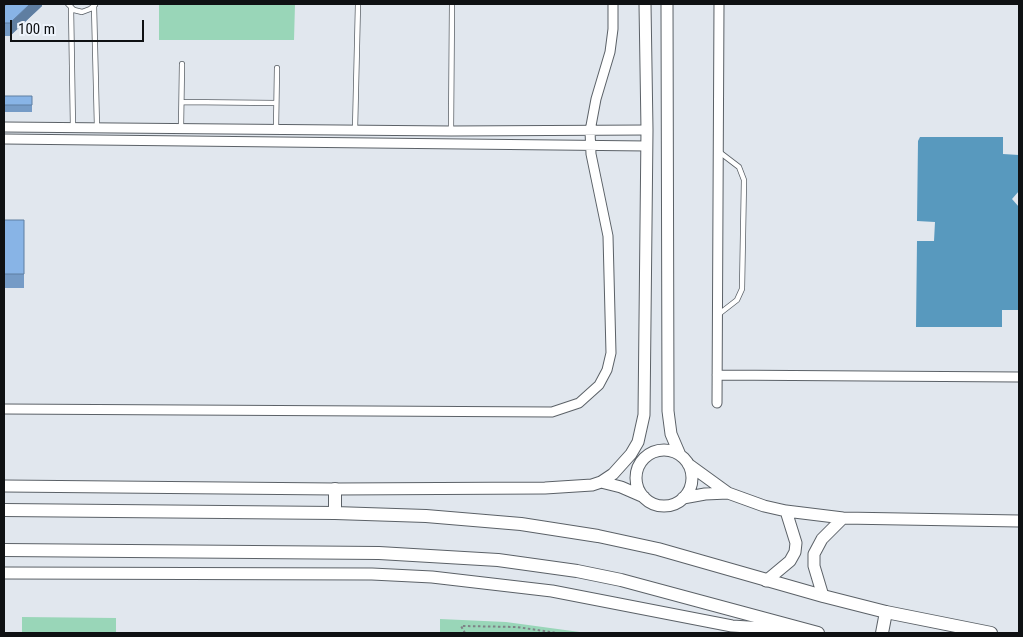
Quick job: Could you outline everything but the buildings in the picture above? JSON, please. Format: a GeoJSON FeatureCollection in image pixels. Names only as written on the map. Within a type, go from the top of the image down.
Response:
{"type":"FeatureCollection","features":[{"type":"Feature","properties":{"kind":"main road"},"geometry":{"type":"LineString","coordinates":[[335,489],[335,513]]}},
{"type":"Feature","properties":{"kind":"main road"},"geometry":{"type":"LineString","coordinates":[[4,510],[335,513],[474,519],[568,531],[658,549],[766,581],[886,612],[991,633]]}},
{"type":"Feature","properties":{"kind":"main road"},"geometry":{"type":"LineString","coordinates":[[4,550],[379,553],[498,560],[577,571],[621,580],[682,595],[812,632]]}},
{"type":"Feature","properties":{"kind":"main road"},"geometry":{"type":"LineString","coordinates":[[882,633],[886,612]]}},
{"type":"Feature","properties":{"kind":"street"},"geometry":{"type":"LineString","coordinates":[[4,409],[552,412],[570,407],[586,398],[607,370],[611,353],[608,236],[590,145],[590,131],[596,98],[610,52],[613,29],[613,4]]}},
{"type":"Feature","properties":{"kind":"street"},"geometry":{"type":"LineString","coordinates":[[602,482],[613,474],[631,454],[642,429],[644,415],[647,130],[645,4]]}},
{"type":"Feature","properties":{"kind":"street"},"geometry":{"type":"LineString","coordinates":[[667,4],[668,411],[671,434],[680,455],[688,464],[728,493],[764,506],[786,511],[843,518],[1019,521]]}},
{"type":"Feature","properties":{"kind":"street"},"geometry":{"type":"LineString","coordinates":[[717,403],[719,4]]}},
{"type":"Feature","properties":{"kind":"street"},"geometry":{"type":"LineString","coordinates":[[4,127],[647,130]]}},
{"type":"Feature","properties":{"kind":"street"},"geometry":{"type":"LineString","coordinates":[[4,139],[646,146]]}},
{"type":"Feature","properties":{"kind":"street"},"geometry":{"type":"LineString","coordinates":[[717,375],[1019,378]]}},
{"type":"Feature","properties":{"kind":"street"},"geometry":{"type":"LineString","coordinates":[[644,497],[636,480],[638,468],[642,461],[650,454],[662,450],[668,450],[680,455]]}},
{"type":"Feature","properties":{"kind":"street"},"geometry":{"type":"LineString","coordinates":[[631,454],[642,461]]}},
{"type":"Feature","properties":{"kind":"street"},"geometry":{"type":"LineString","coordinates":[[4,486],[335,489],[560,488],[602,482],[621,487],[660,505],[673,504],[687,493],[692,482],[691,470],[688,464]]}},
{"type":"Feature","properties":{"kind":"street"},"geometry":{"type":"LineString","coordinates":[[683,498],[728,493]]}},
{"type":"Feature","properties":{"kind":"street"},"geometry":{"type":"LineString","coordinates":[[766,581],[790,562],[795,552],[796,543],[786,511]]}},
{"type":"Feature","properties":{"kind":"street"},"geometry":{"type":"LineString","coordinates":[[823,596],[814,566],[814,554],[819,544],[843,518]]}},
{"type":"Feature","properties":{"kind":"street"},"geometry":{"type":"LineString","coordinates":[[4,573],[372,574],[432,577],[552,591],[732,626],[812,632]]}},
{"type":"Feature","properties":{"kind":"lane"},"geometry":{"type":"LineString","coordinates":[[355,130],[358,4]]}},
{"type":"Feature","properties":{"kind":"lane"},"geometry":{"type":"LineString","coordinates":[[451,130],[452,4]]}},
{"type":"Feature","properties":{"kind":"lane"},"geometry":{"type":"LineString","coordinates":[[73,128],[69,6],[82,12],[95,5],[97,128]]}},
{"type":"Feature","properties":{"kind":"lane"},"geometry":{"type":"LineString","coordinates":[[181,128],[182,64]]}},
{"type":"Feature","properties":{"kind":"lane"},"geometry":{"type":"LineString","coordinates":[[276,129],[277,68]]}},
{"type":"Feature","properties":{"kind":"lane"},"geometry":{"type":"LineString","coordinates":[[182,102],[276,103]]}},
{"type":"Feature","properties":{"kind":"lane"},"geometry":{"type":"LineString","coordinates":[[717,314],[737,300],[742,289],[744,194],[744,180],[741,171],[736,164],[718,150]]}},
{"type":"Feature","properties":{"kind":"path"},"geometry":{"type":"LineString","coordinates":[[465,633],[461,626],[517,627],[557,633]]}},
{"type":"Feature","properties":{"kind":"green space"},"geometry":{"type":"Polygon","coordinates":[[[159,4],[295,4],[294,40],[159,40],[159,4]]]}},
{"type":"Feature","properties":{"kind":"green space"},"geometry":{"type":"Polygon","coordinates":[[[22,617],[116,618],[116,633],[22,633],[22,617]]]}},
{"type":"Feature","properties":{"kind":"green space"},"geometry":{"type":"Polygon","coordinates":[[[440,619],[506,622],[587,633],[440,633],[440,619]]]}},
{"type":"Feature","properties":{"kind":"water"},"geometry":{"type":"Polygon","coordinates":[[[920,137],[1003,137],[1003,154],[1019,155],[1019,191],[1012,199],[1019,207],[1019,310],[1002,310],[1002,327],[916,327],[917,241],[934,241],[935,222],[917,221],[918,141],[920,137]]]}}]}
